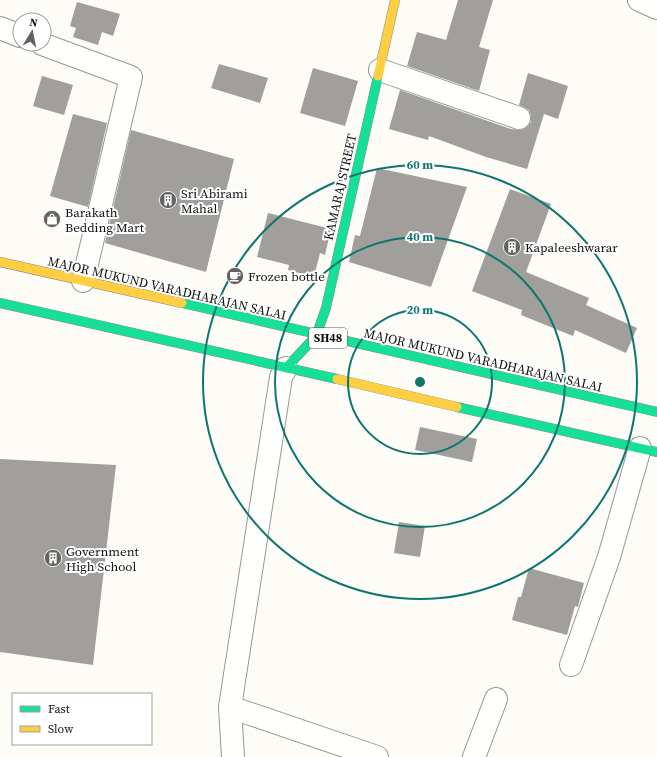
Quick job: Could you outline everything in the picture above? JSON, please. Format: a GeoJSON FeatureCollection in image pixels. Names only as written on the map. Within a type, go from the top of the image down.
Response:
{"type":"FeatureCollection","features":[{"type":"Feature","properties":{"kind":"main road","name":"KAMARAJ STREET"},"geometry":{"type":"LineString","coordinates":[[286,368],[316,336],[326,308],[395,0]]}},
{"type":"Feature","properties":{"kind":"main road","name":"MAJOR MUKUND VARADHARAJAN SALAI"},"geometry":{"type":"LineString","coordinates":[[0,262],[316,336],[657,412]]}},
{"type":"Feature","properties":{"kind":"main road"},"geometry":{"type":"LineString","coordinates":[[0,302],[648,450]]}},
{"type":"Feature","properties":{"kind":"street"},"geometry":{"type":"LineString","coordinates":[[639,0],[657,8]]}},
{"type":"Feature","properties":{"kind":"street"},"geometry":{"type":"LineString","coordinates":[[0,28],[12,33]]}},
{"type":"Feature","properties":{"kind":"street"},"geometry":{"type":"LineString","coordinates":[[52,48],[131,77],[83,281]]}},
{"type":"Feature","properties":{"kind":"street"},"geometry":{"type":"LineString","coordinates":[[380,70],[518,118]]}},
{"type":"Feature","properties":{"kind":"street"},"geometry":{"type":"LineString","coordinates":[[233,757],[230,707],[281,377],[286,368]]}},
{"type":"Feature","properties":{"kind":"street"},"geometry":{"type":"LineString","coordinates":[[570,665],[648,450]]}},
{"type":"Feature","properties":{"kind":"street"},"geometry":{"type":"LineString","coordinates":[[474,757],[496,698]]}},
{"type":"Feature","properties":{"kind":"street"},"geometry":{"type":"LineString","coordinates":[[230,707],[377,757]]}},
{"type":"Feature","properties":{"kind":"building"},"geometry":{"type":"Polygon","coordinates":[[[458,0],[493,0],[479,47],[490,50],[479,91],[407,66],[417,32],[446,40],[458,0]]]}},
{"type":"Feature","properties":{"kind":"building"},"geometry":{"type":"Polygon","coordinates":[[[77,2],[120,14],[113,36],[102,32],[98,45],[73,37],[76,28],[70,26],[77,2]]]}},
{"type":"Feature","properties":{"kind":"building"},"geometry":{"type":"Polygon","coordinates":[[[219,64],[268,78],[260,103],[211,88],[219,64]]]}},
{"type":"Feature","properties":{"kind":"building"},"geometry":{"type":"Polygon","coordinates":[[[313,68],[358,81],[345,126],[300,113],[313,68]]]}},
{"type":"Feature","properties":{"kind":"building"},"geometry":{"type":"Polygon","coordinates":[[[528,73],[568,86],[558,119],[544,114],[527,169],[486,157],[429,136],[428,140],[389,129],[400,90],[511,129],[522,130],[531,122],[529,110],[519,105],[528,73]]]}},
{"type":"Feature","properties":{"kind":"building"},"geometry":{"type":"Polygon","coordinates":[[[42,76],[73,85],[64,115],[33,106],[42,76]]]}},
{"type":"Feature","properties":{"kind":"building"},"geometry":{"type":"Polygon","coordinates":[[[73,114],[107,123],[88,207],[50,196],[73,114]]]}},
{"type":"Feature","properties":{"kind":"building","name":"Sri Abirami Mahal"},"geometry":{"type":"Polygon","coordinates":[[[131,130],[234,159],[206,272],[105,243],[131,130]]]}},
{"type":"Feature","properties":{"kind":"building"},"geometry":{"type":"Polygon","coordinates":[[[377,168],[467,187],[431,287],[349,262],[355,235],[360,236],[377,168]]]}},
{"type":"Feature","properties":{"kind":"building"},"geometry":{"type":"Polygon","coordinates":[[[510,189],[551,204],[526,272],[589,298],[586,305],[637,328],[626,353],[575,330],[573,336],[521,315],[522,310],[472,291],[510,189]]]}},
{"type":"Feature","properties":{"kind":"building"},"geometry":{"type":"Polygon","coordinates":[[[268,213],[331,229],[325,255],[320,253],[314,277],[288,270],[289,265],[257,257],[268,213]]]}},
{"type":"Feature","properties":{"kind":"building"},"geometry":{"type":"Polygon","coordinates":[[[420,427],[477,439],[472,462],[415,450],[420,427]]]}},
{"type":"Feature","properties":{"kind":"building","name":"Government High School"},"geometry":{"type":"Polygon","coordinates":[[[0,459],[116,465],[93,665],[0,652],[0,459]]]}},
{"type":"Feature","properties":{"kind":"building"},"geometry":{"type":"Polygon","coordinates":[[[399,522],[425,526],[420,557],[394,553],[399,522]]]}},
{"type":"Feature","properties":{"kind":"building"},"geometry":{"type":"Polygon","coordinates":[[[529,568],[584,583],[578,607],[575,606],[567,635],[512,620],[518,597],[521,597],[529,568]]]}},
{"type":"Feature","properties":{"kind":"traffic: fast"},"geometry":{"type":"LineString","coordinates":[[286,368],[316,336],[326,308],[378,76]]}},
{"type":"Feature","properties":{"kind":"traffic: fast"},"geometry":{"type":"LineString","coordinates":[[0,303],[337,379]]}},
{"type":"Feature","properties":{"kind":"traffic: fast"},"geometry":{"type":"LineString","coordinates":[[182,303],[657,412]]}},
{"type":"Feature","properties":{"kind":"traffic: fast"},"geometry":{"type":"LineString","coordinates":[[457,407],[657,452]]}},
{"type":"Feature","properties":{"kind":"traffic: slow"},"geometry":{"type":"LineString","coordinates":[[378,76],[395,0]]}},
{"type":"Feature","properties":{"kind":"traffic: slow"},"geometry":{"type":"LineString","coordinates":[[0,262],[182,303]]}},
{"type":"Feature","properties":{"kind":"traffic: slow"},"geometry":{"type":"LineString","coordinates":[[337,379],[457,407]]}},
{"type":"Feature","properties":{"kind":"place","name":"Sri Abirami Mahal"},"geometry":{"type":"Point","coordinates":[168,200]}},
{"type":"Feature","properties":{"kind":"place","name":"Barakath Bedding Mart"},"geometry":{"type":"Point","coordinates":[52,219]}},
{"type":"Feature","properties":{"kind":"place","name":"Kapaleeshwarar"},"geometry":{"type":"Point","coordinates":[512,247]}},
{"type":"Feature","properties":{"kind":"place","name":"Frozen bottle"},"geometry":{"type":"Point","coordinates":[235,276]}},
{"type":"Feature","properties":{"kind":"place","name":"Government High School"},"geometry":{"type":"Point","coordinates":[53,558]}}]}
